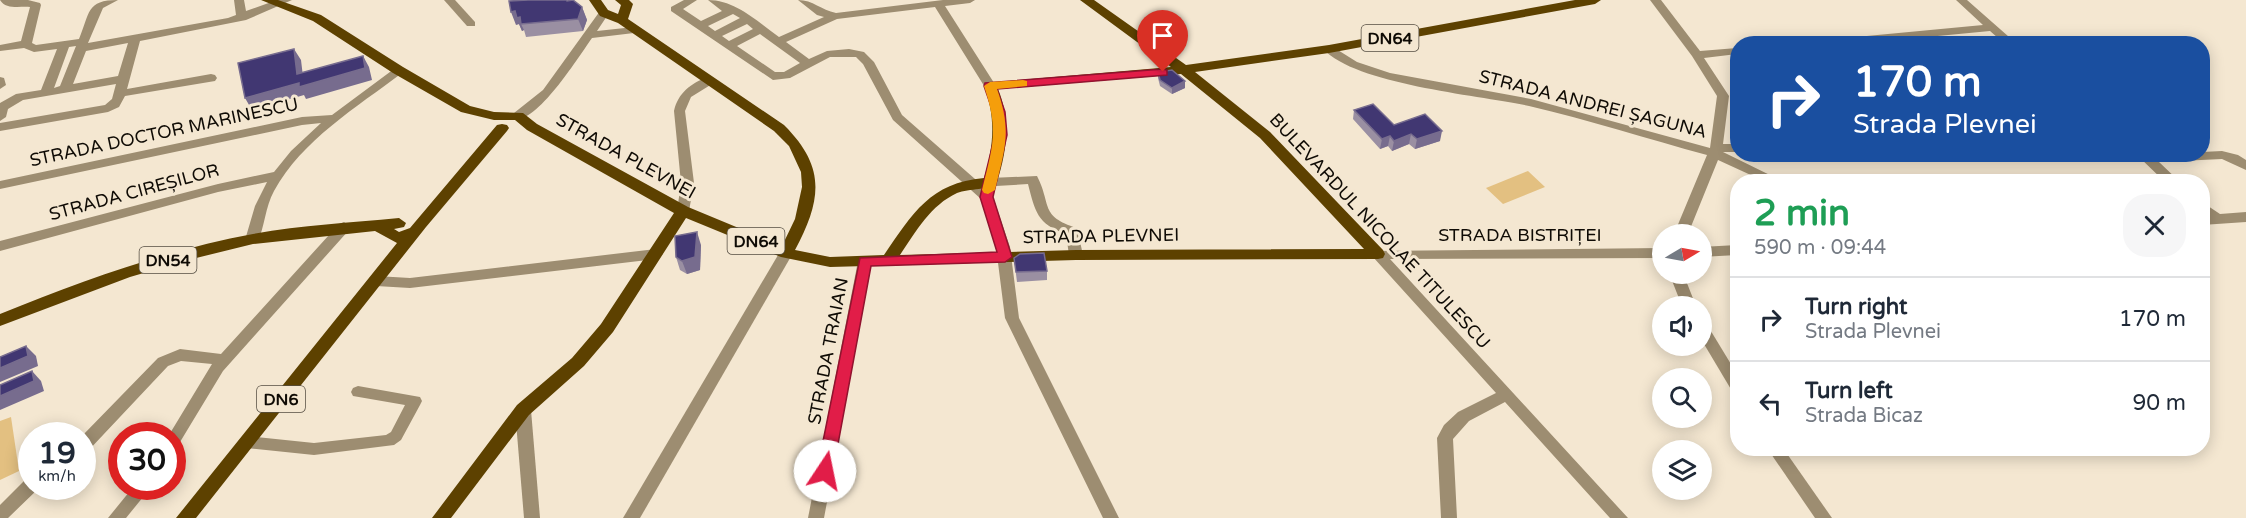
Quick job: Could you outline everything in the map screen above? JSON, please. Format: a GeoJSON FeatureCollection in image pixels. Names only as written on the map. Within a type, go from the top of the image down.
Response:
{"type":"FeatureCollection","features":[{"type":"Feature","properties":{"kind":"main road","name":"BULEVARDUL NICOLAE TITULESCU"},"geometry":{"type":"LineString","coordinates":[[1086,0],[1184,70],[1265,135],[1378,254]]}},
{"type":"Feature","properties":{"kind":"main road","name":"DN64"},"geometry":{"type":"LineString","coordinates":[[1184,70],[1329,49],[1595,0]]}},
{"type":"Feature","properties":{"kind":"main road","name":"STRADA PLEVNEI"},"geometry":{"type":"LineString","coordinates":[[277,1],[317,18],[398,70],[466,109],[510,124],[684,211],[786,253],[818,261],[1076,255],[1378,254]]}},
{"type":"Feature","properties":{"kind":"main road"},"geometry":{"type":"LineString","coordinates":[[613,6],[634,30],[779,128],[797,145],[804,156],[810,179],[808,201],[798,232],[786,253]]}},
{"type":"Feature","properties":{"kind":"main road"},"geometry":{"type":"LineString","coordinates":[[889,260],[927,204],[941,193],[970,183],[990,182],[1001,135],[999,112],[990,86],[1184,70]]}},
{"type":"Feature","properties":{"kind":"main road"},"geometry":{"type":"LineString","coordinates":[[409,226],[510,124]]}},
{"type":"Feature","properties":{"kind":"main road"},"geometry":{"type":"LineString","coordinates":[[441,518],[523,410],[589,350],[618,313],[684,211]]}},
{"type":"Feature","properties":{"kind":"main road","name":"DN54"},"geometry":{"type":"LineString","coordinates":[[0,320],[145,266],[252,240],[344,227],[409,226]]}},
{"type":"Feature","properties":{"kind":"main road","name":"DN6"},"geometry":{"type":"LineString","coordinates":[[185,518],[393,260],[397,247],[409,226]]}},
{"type":"Feature","properties":{"kind":"street"},"geometry":{"type":"LineString","coordinates":[[4,0],[11,4],[36,5],[26,44]]}},
{"type":"Feature","properties":{"kind":"street"},"geometry":{"type":"LineString","coordinates":[[64,88],[98,6],[113,0]]}},
{"type":"Feature","properties":{"kind":"street"},"geometry":{"type":"LineString","coordinates":[[239,0],[242,18]]}},
{"type":"Feature","properties":{"kind":"street"},"geometry":{"type":"LineString","coordinates":[[449,0],[471,24]]}},
{"type":"Feature","properties":{"kind":"street"},"geometry":{"type":"LineString","coordinates":[[692,0],[675,9],[773,76],[782,77],[807,63],[838,52],[860,54],[868,62],[897,117],[987,197]]}},
{"type":"Feature","properties":{"kind":"street"},"geometry":{"type":"LineString","coordinates":[[713,0],[725,8],[734,9],[807,63]]}},
{"type":"Feature","properties":{"kind":"street"},"geometry":{"type":"LineString","coordinates":[[803,0],[822,13],[836,16]]}},
{"type":"Feature","properties":{"kind":"street"},"geometry":{"type":"LineString","coordinates":[[778,41],[816,22],[836,16],[970,0]]}},
{"type":"Feature","properties":{"kind":"street"},"geometry":{"type":"LineString","coordinates":[[1654,0],[1697,55],[1723,96],[1715,151],[1685,224]]}},
{"type":"Feature","properties":{"kind":"street"},"geometry":{"type":"LineString","coordinates":[[1961,0],[2003,36]]}},
{"type":"Feature","properties":{"kind":"street"},"geometry":{"type":"LineString","coordinates":[[0,48],[26,44],[34,49],[135,39],[242,18],[277,1]]}},
{"type":"Feature","properties":{"kind":"street"},"geometry":{"type":"LineString","coordinates":[[938,4],[990,86]]}},
{"type":"Feature","properties":{"kind":"street"},"geometry":{"type":"LineString","coordinates":[[510,124],[547,93],[588,35],[613,6]]}},
{"type":"Feature","properties":{"kind":"street"},"geometry":{"type":"LineString","coordinates":[[700,26],[734,9]]}},
{"type":"Feature","properties":{"kind":"street"},"geometry":{"type":"LineString","coordinates":[[714,36],[747,19]]}},
{"type":"Feature","properties":{"kind":"street"},"geometry":{"type":"LineString","coordinates":[[1898,36],[1992,27]]}},
{"type":"Feature","properties":{"kind":"street"},"geometry":{"type":"LineString","coordinates":[[728,46],[761,29]]}},
{"type":"Feature","properties":{"kind":"street"},"geometry":{"type":"LineString","coordinates":[[588,35],[634,30]]}},
{"type":"Feature","properties":{"kind":"street"},"geometry":{"type":"LineString","coordinates":[[0,127],[108,108],[116,104],[122,93],[135,39]]}},
{"type":"Feature","properties":{"kind":"street"},"geometry":{"type":"LineString","coordinates":[[46,92],[64,46]]}},
{"type":"Feature","properties":{"kind":"street","name":"STRADA ANDREI ȘAGUNA"},"geometry":{"type":"LineString","coordinates":[[1329,49],[1353,64],[1388,76],[1531,103],[1715,151],[1730,158]]}},
{"type":"Feature","properties":{"kind":"street"},"geometry":{"type":"LineString","coordinates":[[1697,55],[1730,52]]}},
{"type":"Feature","properties":{"kind":"street"},"geometry":{"type":"LineString","coordinates":[[252,240],[266,194],[278,175],[336,118],[398,70]]}},
{"type":"Feature","properties":{"kind":"street"},"geometry":{"type":"LineString","coordinates":[[122,93],[211,78]]}},
{"type":"Feature","properties":{"kind":"street"},"geometry":{"type":"LineString","coordinates":[[1,111],[20,97],[124,79]]}},
{"type":"Feature","properties":{"kind":"street"},"geometry":{"type":"LineString","coordinates":[[684,211],[690,187],[680,105],[688,93],[708,81]]}},
{"type":"Feature","properties":{"kind":"street"},"geometry":{"type":"LineString","coordinates":[[1723,96],[1730,96]]}},
{"type":"Feature","properties":{"kind":"street","name":"STRADA DOCTOR MARINESCU"},"geometry":{"type":"LineString","coordinates":[[0,185],[302,121],[336,118]]}},
{"type":"Feature","properties":{"kind":"street"},"geometry":{"type":"LineString","coordinates":[[1715,151],[1730,149]]}},
{"type":"Feature","properties":{"kind":"street"},"geometry":{"type":"LineString","coordinates":[[2210,155],[2234,158],[2246,166]]}},
{"type":"Feature","properties":{"kind":"street","name":"STRADA ANDREI ȘAGUNA"},"geometry":{"type":"LineString","coordinates":[[1737,162],[1762,174]]}},
{"type":"Feature","properties":{"kind":"street"},"geometry":{"type":"LineString","coordinates":[[2151,162],[2165,174]]}},
{"type":"Feature","properties":{"kind":"street","name":"STRADA CIREȘILOR"},"geometry":{"type":"LineString","coordinates":[[0,246],[219,188],[278,175]]}},
{"type":"Feature","properties":{"kind":"street"},"geometry":{"type":"LineString","coordinates":[[1076,255],[1072,231],[1049,222],[1042,213],[1033,179],[990,182],[987,197],[1005,257],[1008,301],[1017,332],[1111,518]]}},
{"type":"Feature","properties":{"kind":"street"},"geometry":{"type":"LineString","coordinates":[[2210,213],[2217,219]]}},
{"type":"Feature","properties":{"kind":"street"},"geometry":{"type":"LineString","coordinates":[[2210,219],[2246,217]]}},
{"type":"Feature","properties":{"kind":"street"},"geometry":{"type":"LineString","coordinates":[[185,422],[224,360],[344,227]]}},
{"type":"Feature","properties":{"kind":"street"},"geometry":{"type":"LineString","coordinates":[[1712,251],[1730,250]]}},
{"type":"Feature","properties":{"kind":"street"},"geometry":{"type":"LineString","coordinates":[[631,518],[786,253]]}},
{"type":"Feature","properties":{"kind":"street","name":"STRADA BISTRIȚEI"},"geometry":{"type":"LineString","coordinates":[[1378,254],[1652,253]]}},
{"type":"Feature","properties":{"kind":"street"},"geometry":{"type":"LineString","coordinates":[[376,281],[410,283],[656,254]]}},
{"type":"Feature","properties":{"kind":"street","name":"BULEVARDUL NICOLAE TITULESCU"},"geometry":{"type":"LineString","coordinates":[[1378,254],[1620,518]]}},
{"type":"Feature","properties":{"kind":"street","name":"STRADA TRAIAN"},"geometry":{"type":"LineString","coordinates":[[816,518],[865,261]]}},
{"type":"Feature","properties":{"kind":"street"},"geometry":{"type":"LineString","coordinates":[[1712,345],[1730,375]]}},
{"type":"Feature","properties":{"kind":"street"},"geometry":{"type":"LineString","coordinates":[[96,432],[163,362],[180,355],[224,360]]}},
{"type":"Feature","properties":{"kind":"street"},"geometry":{"type":"LineString","coordinates":[[246,442],[314,449],[389,441],[396,436],[415,401],[358,392]]}},
{"type":"Feature","properties":{"kind":"street"},"geometry":{"type":"LineString","coordinates":[[1449,518],[1445,438],[1449,429],[1464,416],[1506,394]]}},
{"type":"Feature","properties":{"kind":"street"},"geometry":{"type":"LineString","coordinates":[[523,410],[532,518]]}},
{"type":"Feature","properties":{"kind":"street"},"geometry":{"type":"LineString","coordinates":[[1780,456],[1824,518]]}},
{"type":"Feature","properties":{"kind":"street"},"geometry":{"type":"LineString","coordinates":[[0,515],[18,498]]}},
{"type":"Feature","properties":{"kind":"street"},"geometry":{"type":"LineString","coordinates":[[116,518],[132,500]]}},
{"type":"Feature","properties":{"kind":"shaded area"},"geometry":{"type":"Polygon","coordinates":[[[1528,171],[1545,187],[1503,204],[1486,188],[1528,171]]]}},
{"type":"Feature","properties":{"kind":"shaded area"},"geometry":{"type":"Polygon","coordinates":[[[11,417],[18,471],[0,480],[0,421],[11,417]]]}},
{"type":"Feature","properties":{"kind":"building"},"geometry":{"type":"Polygon","coordinates":[[[573,0],[582,7],[578,19],[521,24],[520,17],[517,18],[515,11],[511,12],[509,1],[573,0]]]}},
{"type":"Feature","properties":{"kind":"building"},"geometry":{"type":"Polygon","coordinates":[[[294,49],[297,74],[363,56],[365,68],[299,87],[299,83],[245,98],[238,63],[294,49]]]}},
{"type":"Feature","properties":{"kind":"building"},"geometry":{"type":"Polygon","coordinates":[[[1172,70],[1185,81],[1172,88],[1160,80],[1158,72],[1172,70]]]}},
{"type":"Feature","properties":{"kind":"building"},"geometry":{"type":"Polygon","coordinates":[[[1373,104],[1394,125],[1425,114],[1442,131],[1417,139],[1411,134],[1394,141],[1390,136],[1382,139],[1354,110],[1373,104]]]}},
{"type":"Feature","properties":{"kind":"building"},"geometry":{"type":"Polygon","coordinates":[[[697,232],[695,257],[682,261],[676,257],[675,236],[697,232]]]}},
{"type":"Feature","properties":{"kind":"building"},"geometry":{"type":"Polygon","coordinates":[[[1044,253],[1047,271],[1016,272],[1014,258],[1020,254],[1044,253]]]}},
{"type":"Feature","properties":{"kind":"building"},"geometry":{"type":"Polygon","coordinates":[[[26,346],[28,356],[0,368],[0,357],[26,346]]]}},
{"type":"Feature","properties":{"kind":"building"},"geometry":{"type":"Polygon","coordinates":[[[32,371],[34,381],[0,396],[0,385],[32,371]]]}},
{"type":"Feature","properties":{"kind":"slow traffic"},"geometry":{"type":"LineString","coordinates":[[988,190],[1001,145],[999,112],[990,86],[1023,83]]}},
{"type":"Feature","properties":{"kind":"route"},"geometry":{"type":"LineString","coordinates":[[825,471],[865,261],[1005,257],[987,197],[1001,145],[999,112],[990,86],[1163,72]]}}]}
